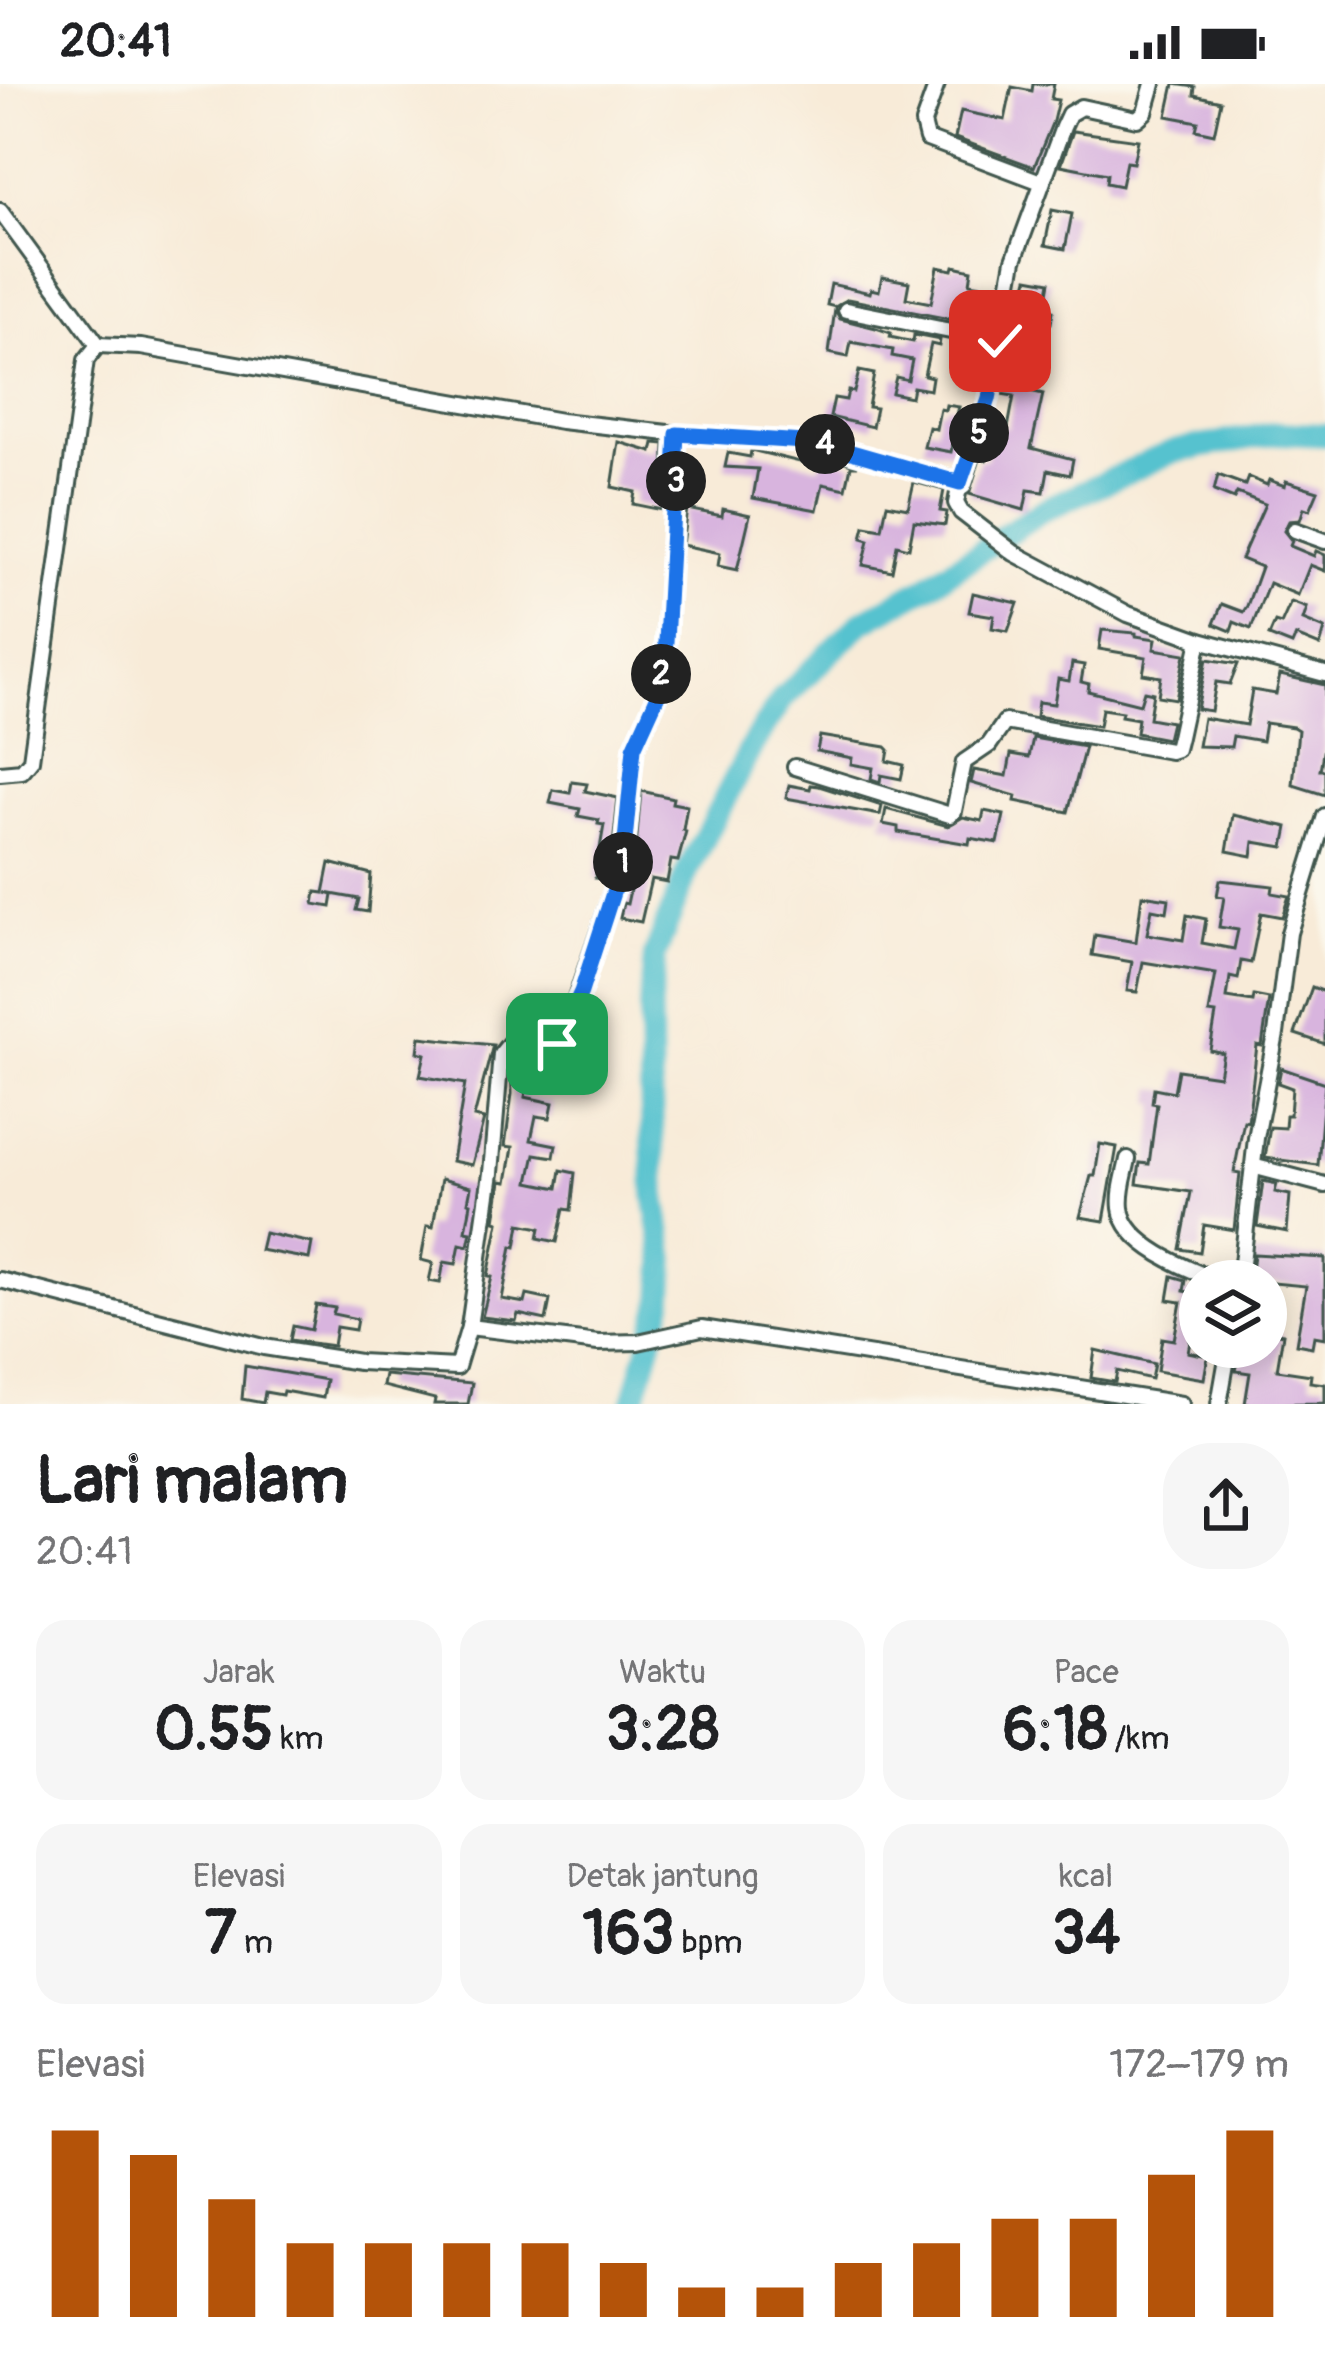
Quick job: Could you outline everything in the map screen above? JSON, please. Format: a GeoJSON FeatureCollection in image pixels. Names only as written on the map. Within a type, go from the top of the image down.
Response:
{"type":"FeatureCollection","features":[{"type":"Feature","properties":{"kind":"street"},"geometry":{"type":"LineString","coordinates":[[937,84],[923,123],[927,139],[1041,182]]}},
{"type":"Feature","properties":{"kind":"street"},"geometry":{"type":"LineString","coordinates":[[1153,84],[1145,112],[1137,119],[1089,106],[1070,114],[1014,260],[989,399],[960,483],[957,508],[1014,553],[1128,614],[1200,640],[1325,674]]}},
{"type":"Feature","properties":{"kind":"street"},"geometry":{"type":"LineString","coordinates":[[0,211],[98,344],[141,347],[469,407],[677,434],[820,443],[960,483]]}},
{"type":"Feature","properties":{"kind":"street"},"geometry":{"type":"LineString","coordinates":[[846,310],[1000,341]]}},
{"type":"Feature","properties":{"kind":"street"},"geometry":{"type":"LineString","coordinates":[[0,772],[22,771],[31,760],[86,360],[98,344]]}},
{"type":"Feature","properties":{"kind":"street"},"geometry":{"type":"LineString","coordinates":[[0,1280],[264,1347],[359,1362],[457,1367],[469,1328],[491,1173],[501,1054],[514,1042],[535,1046],[560,1042],[623,862],[634,748],[658,695],[666,642],[677,434]]}},
{"type":"Feature","properties":{"kind":"street"},"geometry":{"type":"LineString","coordinates":[[1295,530],[1325,541]]}},
{"type":"Feature","properties":{"kind":"street"},"geometry":{"type":"LineString","coordinates":[[795,767],[950,814],[964,762],[989,745],[1005,722],[1170,751],[1176,749],[1200,640]]}},
{"type":"Feature","properties":{"kind":"street"},"geometry":{"type":"LineString","coordinates":[[1243,1260],[1256,1138],[1276,1034],[1288,933],[1325,816]]}},
{"type":"Feature","properties":{"kind":"street"},"geometry":{"type":"LineString","coordinates":[[1128,1159],[1120,1194],[1129,1231],[1179,1262]]}},
{"type":"Feature","properties":{"kind":"street"},"geometry":{"type":"LineString","coordinates":[[1256,1167],[1325,1185]]}},
{"type":"Feature","properties":{"kind":"street"},"geometry":{"type":"LineString","coordinates":[[469,1328],[598,1343],[638,1342],[702,1328],[1181,1404]]}},
{"type":"Feature","properties":{"kind":"street"},"geometry":{"type":"LineString","coordinates":[[1219,1404],[1225,1368]]}},
{"type":"Feature","properties":{"kind":"building"},"geometry":{"type":"Polygon","coordinates":[[[1033,84],[1054,84],[1051,99],[1058,100],[1034,167],[955,138],[961,111],[1005,120],[1012,87],[1032,91],[1033,84]]]}},
{"type":"Feature","properties":{"kind":"building"},"geometry":{"type":"Polygon","coordinates":[[[1174,84],[1195,87],[1194,95],[1221,101],[1214,134],[1196,130],[1198,122],[1167,116],[1174,84]]]}},
{"type":"Feature","properties":{"kind":"building"},"geometry":{"type":"Polygon","coordinates":[[[1073,131],[1138,140],[1133,163],[1126,162],[1121,186],[1106,183],[1107,174],[1061,165],[1073,131]]]}},
{"type":"Feature","properties":{"kind":"building"},"geometry":{"type":"Polygon","coordinates":[[[1052,210],[1072,214],[1065,249],[1045,245],[1052,210]]]}},
{"type":"Feature","properties":{"kind":"building"},"geometry":{"type":"Polygon","coordinates":[[[954,266],[972,270],[970,283],[982,285],[977,309],[988,311],[985,326],[848,299],[835,307],[827,305],[831,284],[870,293],[871,289],[879,291],[882,277],[909,282],[906,298],[931,303],[938,267],[953,270],[954,266]]]}},
{"type":"Feature","properties":{"kind":"building"},"geometry":{"type":"Polygon","coordinates":[[[1028,278],[1050,282],[1045,309],[1053,311],[1051,323],[1018,317],[1028,278]]]}},
{"type":"Feature","properties":{"kind":"building"},"geometry":{"type":"Polygon","coordinates":[[[835,309],[840,319],[891,333],[890,337],[913,342],[914,335],[940,340],[939,346],[931,344],[924,375],[932,377],[930,390],[913,387],[911,397],[892,393],[896,377],[908,380],[912,360],[892,356],[893,350],[851,342],[848,357],[829,353],[835,309]]]}},
{"type":"Feature","properties":{"kind":"building"},"geometry":{"type":"Polygon","coordinates":[[[1018,349],[1036,353],[1030,391],[1043,394],[1031,448],[1073,459],[1070,475],[1048,470],[1044,492],[1028,490],[1024,510],[969,494],[980,459],[986,460],[989,442],[995,443],[999,426],[1008,428],[1014,396],[1001,394],[1003,382],[1011,384],[1018,349]]]}},
{"type":"Feature","properties":{"kind":"building"},"geometry":{"type":"Polygon","coordinates":[[[859,371],[874,374],[868,407],[876,408],[872,427],[830,417],[834,398],[846,400],[848,391],[854,392],[859,371]]]}},
{"type":"Feature","properties":{"kind":"building"},"geometry":{"type":"Polygon","coordinates":[[[946,405],[959,407],[957,414],[971,417],[966,430],[956,428],[951,452],[924,447],[929,427],[936,429],[940,409],[945,410],[946,405]]]}},
{"type":"Feature","properties":{"kind":"building"},"geometry":{"type":"Polygon","coordinates":[[[619,442],[652,452],[654,443],[665,444],[664,475],[655,499],[662,500],[662,510],[633,504],[635,492],[612,487],[619,442]]]}},
{"type":"Feature","properties":{"kind":"building"},"geometry":{"type":"Polygon","coordinates":[[[751,450],[820,467],[823,455],[858,466],[851,466],[846,489],[823,484],[817,510],[753,498],[758,469],[725,467],[728,453],[750,457],[751,450]]]}},
{"type":"Feature","properties":{"kind":"building"},"geometry":{"type":"Polygon","coordinates":[[[1218,475],[1245,485],[1248,477],[1267,485],[1269,480],[1285,486],[1286,481],[1318,491],[1310,510],[1304,508],[1300,520],[1289,521],[1284,531],[1292,541],[1290,546],[1314,556],[1316,551],[1325,555],[1325,571],[1310,565],[1298,595],[1269,583],[1251,629],[1234,622],[1231,631],[1214,624],[1222,604],[1243,612],[1247,606],[1261,567],[1241,559],[1265,504],[1237,493],[1234,499],[1214,491],[1218,475]]]}},
{"type":"Feature","properties":{"kind":"building"},"geometry":{"type":"Polygon","coordinates":[[[914,482],[944,490],[940,511],[947,512],[945,525],[914,521],[909,548],[897,545],[892,571],[863,565],[869,540],[862,538],[865,526],[882,529],[887,504],[908,508],[914,482]]]}},
{"type":"Feature","properties":{"kind":"building"},"geometry":{"type":"Polygon","coordinates":[[[687,509],[722,516],[723,509],[750,515],[737,570],[718,566],[720,553],[682,545],[687,509]]]}},
{"type":"Feature","properties":{"kind":"building"},"geometry":{"type":"Polygon","coordinates":[[[973,593],[1018,603],[1008,631],[992,628],[994,616],[969,612],[973,593]]]}},
{"type":"Feature","properties":{"kind":"building"},"geometry":{"type":"Polygon","coordinates":[[[1291,602],[1307,608],[1303,620],[1325,629],[1320,646],[1296,636],[1292,645],[1269,636],[1291,602]]]}},
{"type":"Feature","properties":{"kind":"building"},"geometry":{"type":"Polygon","coordinates":[[[1102,630],[1136,633],[1156,639],[1154,649],[1185,654],[1176,699],[1158,696],[1161,677],[1143,674],[1146,657],[1099,649],[1102,630]]]}},
{"type":"Feature","properties":{"kind":"building"},"geometry":{"type":"Polygon","coordinates":[[[1207,659],[1238,664],[1230,684],[1216,682],[1211,711],[1197,709],[1207,659]]]}},
{"type":"Feature","properties":{"kind":"building"},"geometry":{"type":"Polygon","coordinates":[[[1072,663],[1084,665],[1081,682],[1089,684],[1088,691],[1140,704],[1144,691],[1153,693],[1149,718],[1171,722],[1167,739],[1136,733],[1138,719],[1121,716],[1122,712],[1102,709],[1099,726],[1036,716],[1038,702],[1054,704],[1058,679],[1069,681],[1072,663]]]}},
{"type":"Feature","properties":{"kind":"building"},"geometry":{"type":"Polygon","coordinates":[[[1280,675],[1325,685],[1320,770],[1325,770],[1325,795],[1293,785],[1298,730],[1293,727],[1265,723],[1262,741],[1233,736],[1231,747],[1198,746],[1203,718],[1246,725],[1252,690],[1276,694],[1280,675]]]}},
{"type":"Feature","properties":{"kind":"building"},"geometry":{"type":"Polygon","coordinates":[[[820,736],[886,747],[887,761],[904,765],[901,779],[881,775],[880,782],[871,779],[873,768],[817,751],[820,736]]]}},
{"type":"Feature","properties":{"kind":"building"},"geometry":{"type":"Polygon","coordinates":[[[1033,738],[1085,747],[1068,812],[1015,801],[1016,796],[971,783],[974,770],[1007,776],[1011,754],[1029,757],[1033,738]]]}},
{"type":"Feature","properties":{"kind":"building"},"geometry":{"type":"Polygon","coordinates":[[[572,782],[587,784],[585,791],[618,798],[605,880],[595,878],[604,825],[578,816],[580,809],[550,803],[553,790],[570,793],[572,782]]]}},
{"type":"Feature","properties":{"kind":"building"},"geometry":{"type":"Polygon","coordinates":[[[789,785],[819,786],[882,806],[880,815],[786,798],[789,785]]]}},
{"type":"Feature","properties":{"kind":"building"},"geometry":{"type":"Polygon","coordinates":[[[641,791],[687,806],[678,861],[671,860],[667,882],[651,879],[641,922],[620,918],[634,871],[641,791]]]}},
{"type":"Feature","properties":{"kind":"building"},"geometry":{"type":"Polygon","coordinates":[[[886,809],[948,826],[963,817],[982,821],[984,811],[1004,815],[998,843],[970,838],[969,844],[898,832],[898,827],[883,824],[886,809]]]}},
{"type":"Feature","properties":{"kind":"building"},"geometry":{"type":"Polygon","coordinates":[[[1233,815],[1288,827],[1284,847],[1254,842],[1252,856],[1227,851],[1233,815]]]}},
{"type":"Feature","properties":{"kind":"building"},"geometry":{"type":"Polygon","coordinates":[[[330,863],[371,874],[368,912],[356,910],[359,899],[326,893],[333,895],[331,907],[314,904],[316,892],[324,893],[330,863]]]}},
{"type":"Feature","properties":{"kind":"building"},"geometry":{"type":"Polygon","coordinates":[[[1220,880],[1273,886],[1272,893],[1289,896],[1282,917],[1261,913],[1251,963],[1241,961],[1238,979],[1230,977],[1227,998],[1269,999],[1262,1046],[1257,1045],[1248,1122],[1244,1121],[1234,1172],[1240,1173],[1234,1230],[1204,1225],[1200,1252],[1180,1249],[1191,1192],[1137,1184],[1140,1163],[1149,1164],[1157,1104],[1152,1103],[1154,1088],[1174,1092],[1178,1070],[1219,1076],[1223,1053],[1210,1050],[1216,1014],[1209,1013],[1216,974],[1143,962],[1137,992],[1127,991],[1132,962],[1092,955],[1095,935],[1136,942],[1142,895],[1169,899],[1167,912],[1152,909],[1147,934],[1183,940],[1187,915],[1206,919],[1202,943],[1234,949],[1238,930],[1219,927],[1224,897],[1217,896],[1220,880]]]}},
{"type":"Feature","properties":{"kind":"building"},"geometry":{"type":"Polygon","coordinates":[[[1312,987],[1325,992],[1325,1044],[1295,1034],[1312,987]]]}},
{"type":"Feature","properties":{"kind":"building"},"geometry":{"type":"Polygon","coordinates":[[[420,1037],[493,1045],[474,1117],[484,1119],[472,1165],[452,1161],[465,1084],[420,1076],[425,1054],[418,1052],[420,1037]]]}},
{"type":"Feature","properties":{"kind":"building"},"geometry":{"type":"Polygon","coordinates":[[[511,1064],[531,1068],[525,1097],[553,1103],[550,1118],[536,1116],[531,1140],[556,1145],[554,1157],[535,1154],[529,1182],[558,1188],[561,1170],[575,1173],[571,1210],[564,1209],[557,1242],[538,1238],[540,1228],[520,1224],[516,1247],[512,1246],[502,1299],[525,1303],[527,1295],[550,1300],[546,1320],[518,1314],[516,1321],[482,1317],[492,1277],[488,1276],[501,1181],[507,1182],[513,1147],[505,1146],[511,1064]]]}},
{"type":"Feature","properties":{"kind":"building"},"geometry":{"type":"Polygon","coordinates":[[[1281,1068],[1325,1083],[1318,1165],[1265,1158],[1270,1127],[1285,1128],[1286,1115],[1290,1115],[1292,1088],[1278,1083],[1281,1068]]]}},
{"type":"Feature","properties":{"kind":"building"},"geometry":{"type":"Polygon","coordinates":[[[1100,1144],[1117,1147],[1104,1221],[1080,1217],[1091,1176],[1095,1176],[1100,1144]]]}},
{"type":"Feature","properties":{"kind":"building"},"geometry":{"type":"Polygon","coordinates":[[[441,1179],[471,1187],[466,1231],[471,1232],[468,1246],[460,1244],[456,1264],[444,1262],[440,1283],[429,1281],[433,1263],[421,1260],[427,1226],[433,1227],[441,1179]]]}},
{"type":"Feature","properties":{"kind":"building"},"geometry":{"type":"Polygon","coordinates":[[[1263,1181],[1277,1184],[1275,1192],[1290,1195],[1287,1232],[1257,1226],[1263,1181]]]}},
{"type":"Feature","properties":{"kind":"building"},"geometry":{"type":"Polygon","coordinates":[[[264,1233],[312,1243],[309,1259],[260,1250],[264,1233]]]}},
{"type":"Feature","properties":{"kind":"building"},"geometry":{"type":"Polygon","coordinates":[[[1254,1254],[1325,1258],[1325,1338],[1314,1336],[1312,1347],[1296,1344],[1306,1286],[1287,1284],[1287,1260],[1253,1260],[1254,1254]]]}},
{"type":"Feature","properties":{"kind":"building"},"geometry":{"type":"Polygon","coordinates":[[[1172,1276],[1179,1278],[1179,1302],[1168,1300],[1172,1276]]]}},
{"type":"Feature","properties":{"kind":"building"},"geometry":{"type":"Polygon","coordinates":[[[316,1305],[357,1319],[355,1330],[336,1327],[333,1346],[290,1340],[293,1326],[311,1330],[316,1305]]]}},
{"type":"Feature","properties":{"kind":"building"},"geometry":{"type":"Polygon","coordinates":[[[1179,1313],[1179,1368],[1206,1368],[1204,1379],[1157,1371],[1162,1338],[1174,1340],[1179,1313]]]}},
{"type":"Feature","properties":{"kind":"building"},"geometry":{"type":"Polygon","coordinates":[[[1095,1350],[1154,1364],[1151,1379],[1117,1371],[1115,1382],[1091,1378],[1095,1350]]]}},
{"type":"Feature","properties":{"kind":"building"},"geometry":{"type":"Polygon","coordinates":[[[245,1366],[326,1380],[323,1398],[283,1391],[282,1395],[265,1392],[263,1403],[242,1399],[245,1366]]]}},
{"type":"Feature","properties":{"kind":"building"},"geometry":{"type":"Polygon","coordinates":[[[1277,1368],[1311,1375],[1310,1382],[1325,1384],[1325,1403],[1245,1404],[1250,1373],[1236,1371],[1277,1368]]]}},
{"type":"Feature","properties":{"kind":"building"},"geometry":{"type":"Polygon","coordinates":[[[385,1375],[472,1383],[468,1404],[434,1404],[435,1399],[383,1386],[385,1375]]]}},
{"type":"Feature","properties":{"kind":"waterway"},"geometry":{"type":"LineString","coordinates":[[633,1404],[663,1299],[665,1259],[655,1195],[651,1093],[655,955],[687,872],[754,742],[784,697],[862,622],[926,587],[1041,511],[1172,452],[1277,433],[1325,435]]}},
{"type":"Feature","properties":{"kind":"route"},"geometry":{"type":"LineString","coordinates":[[557,1044],[581,992],[623,862],[634,748],[658,695],[666,642],[677,434],[820,443],[960,483],[989,399],[1000,341]]}}]}
